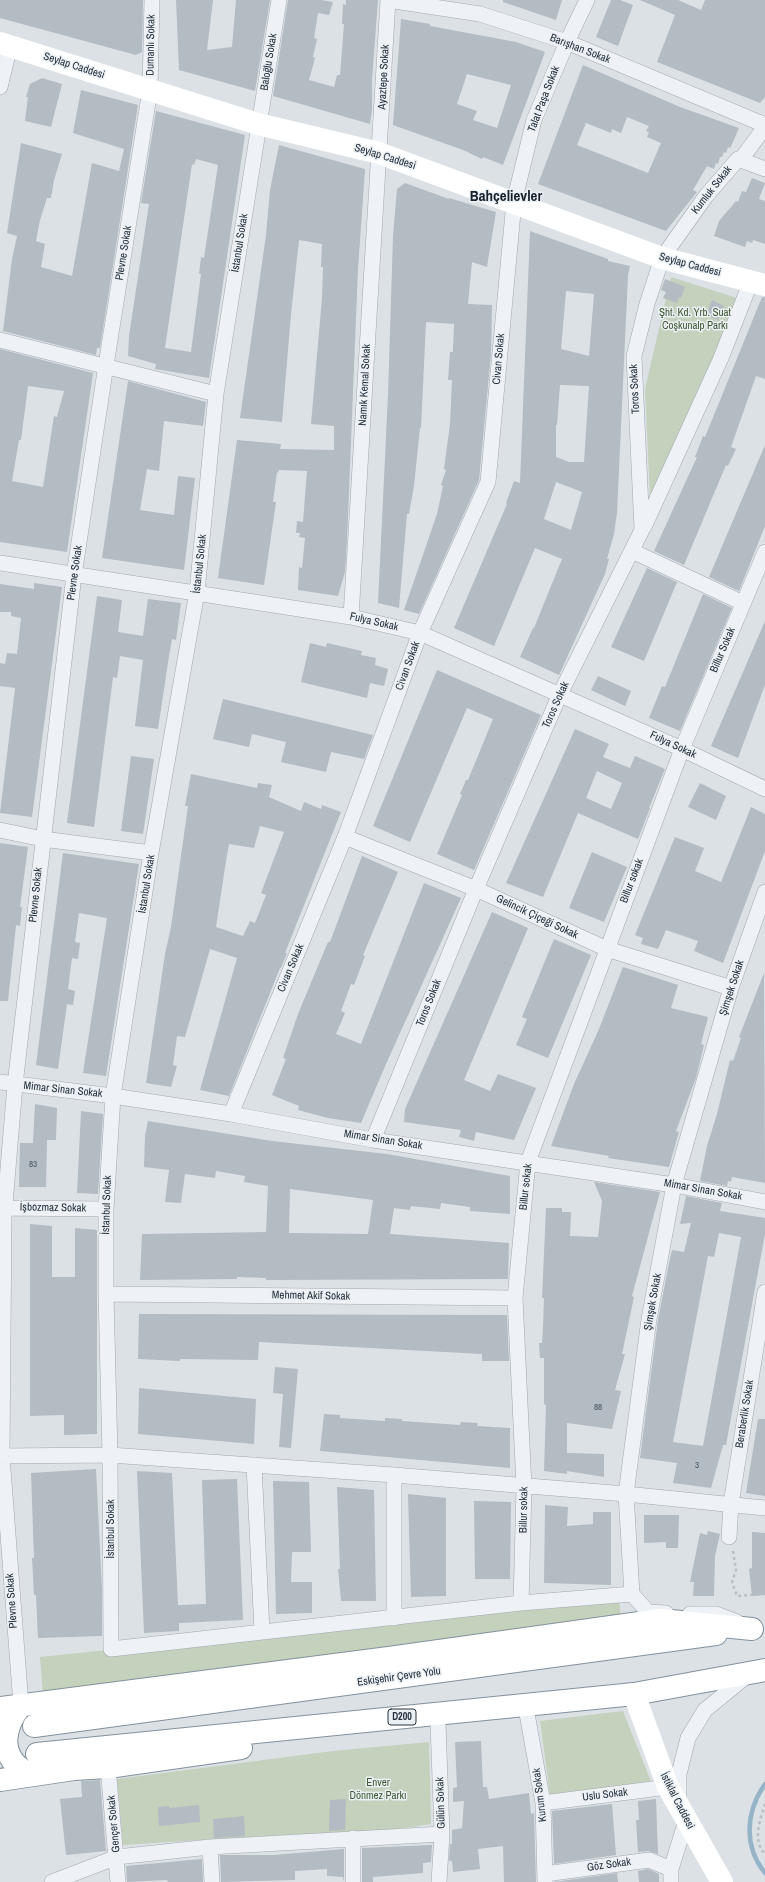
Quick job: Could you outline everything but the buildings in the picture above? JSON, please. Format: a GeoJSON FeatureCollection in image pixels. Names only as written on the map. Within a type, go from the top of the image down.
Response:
{"type":"FeatureCollection","features":[{"type":"Feature","properties":{"kind":"main road","name":"Seylap Caddesi"},"geometry":{"type":"LineString","coordinates":[[5,44],[258,124],[379,153],[662,258],[758,283]]}},
{"type":"Feature","properties":{"kind":"main road"},"geometry":{"type":"LineString","coordinates":[[0,1708],[389,1658],[661,1620],[759,1628]]}},
{"type":"Feature","properties":{"kind":"main road","name":"Eskişehir Çevre Yolu"},"geometry":{"type":"LineString","coordinates":[[34,1726],[759,1628]]}},
{"type":"Feature","properties":{"kind":"main road","name":"D200"},"geometry":{"type":"LineString","coordinates":[[36,1754],[634,1694],[758,1671]]}},
{"type":"Feature","properties":{"kind":"main road"},"geometry":{"type":"LineString","coordinates":[[0,1780],[74,1769],[108,1767],[211,1752],[510,1714],[526,1708],[634,1694]]}},
{"type":"Feature","properties":{"kind":"main road","name":"İstiklal Caddesi"},"geometry":{"type":"LineString","coordinates":[[634,1694],[668,1787],[682,1815],[722,1882]]}},
{"type":"Feature","properties":{"kind":"main road"},"geometry":{"type":"LineString","coordinates":[[21,1705],[10,1716],[4,1726],[0,1742],[2,1751],[7,1760],[20,1771],[31,1775]]}},
{"type":"Feature","properties":{"kind":"street","name":"Dumanlı Sokak"},"geometry":{"type":"LineString","coordinates":[[150,90],[152,0]]}},
{"type":"Feature","properties":{"kind":"street","name":"Baloğlu Sokak"},"geometry":{"type":"LineString","coordinates":[[258,124],[279,0]]}},
{"type":"Feature","properties":{"kind":"street","name":"Barışhan Sokak"},"geometry":{"type":"LineString","coordinates":[[388,0],[480,14],[567,42],[765,126]]}},
{"type":"Feature","properties":{"kind":"street","name":"Ayaztepe Sokak"},"geometry":{"type":"LineString","coordinates":[[379,153],[388,0]]}},
{"type":"Feature","properties":{"kind":"street","name":"Talat Paşa Sokak"},"geometry":{"type":"LineString","coordinates":[[514,202],[534,120],[567,42],[587,0]]}},
{"type":"Feature","properties":{"kind":"street"},"geometry":{"type":"LineString","coordinates":[[0,86],[5,44]]}},
{"type":"Feature","properties":{"kind":"street","name":"Plevne Sokak"},"geometry":{"type":"LineString","coordinates":[[21,1705],[1,1456],[2,1208],[74,575],[150,90]]}},
{"type":"Feature","properties":{"kind":"street","name":"İstanbul Sokak"},"geometry":{"type":"LineString","coordinates":[[258,124],[216,394],[197,592],[151,853],[114,1096],[106,1209],[106,1294],[110,1455],[111,1649],[262,1631]]}},
{"type":"Feature","properties":{"kind":"street","name":"Kumluk Sokak"},"geometry":{"type":"LineString","coordinates":[[662,258],[706,196],[738,158],[742,158],[765,126]]}},
{"type":"Feature","properties":{"kind":"street","name":"Namık Kemal Sokak"},"geometry":{"type":"LineString","coordinates":[[351,616],[379,153]]}},
{"type":"Feature","properties":{"kind":"street"},"geometry":{"type":"LineString","coordinates":[[738,158],[765,169]]}},
{"type":"Feature","properties":{"kind":"street","name":"Civan Sokak"},"geometry":{"type":"LineString","coordinates":[[231,1114],[345,837],[420,633],[488,482],[514,202]]}},
{"type":"Feature","properties":{"kind":"street","name":"Toros Sokak"},"geometry":{"type":"LineString","coordinates":[[374,1140],[476,889],[560,694],[642,530],[634,356],[647,304],[662,258]]}},
{"type":"Feature","properties":{"kind":"street"},"geometry":{"type":"LineString","coordinates":[[642,530],[721,358],[758,283]]}},
{"type":"Feature","properties":{"kind":"street"},"geometry":{"type":"LineString","coordinates":[[0,340],[216,394]]}},
{"type":"Feature","properties":{"kind":"street"},"geometry":{"type":"LineString","coordinates":[[632,551],[743,603]]}},
{"type":"Feature","properties":{"kind":"street","name":"Billur Sokak"},"geometry":{"type":"LineString","coordinates":[[682,749],[765,552]]}},
{"type":"Feature","properties":{"kind":"street","name":"Fulya Sokak"},"geometry":{"type":"LineString","coordinates":[[0,564],[351,616],[420,633],[682,749],[765,789]]}},
{"type":"Feature","properties":{"kind":"street","name":"Billur sokak"},"geometry":{"type":"LineString","coordinates":[[521,1603],[524,1487],[515,1298],[528,1162],[682,749]]}},
{"type":"Feature","properties":{"kind":"street"},"geometry":{"type":"LineString","coordinates":[[0,830],[43,839],[151,853]]}},
{"type":"Feature","properties":{"kind":"street","name":"Gelincik Çiçeği Sokak"},"geometry":{"type":"LineString","coordinates":[[345,837],[476,889],[607,949],[731,988]]}},
{"type":"Feature","properties":{"kind":"street","name":"Şimşek Sokak"},"geometry":{"type":"LineString","coordinates":[[632,1594],[626,1494],[649,1319],[674,1185],[731,988],[765,892]]}},
{"type":"Feature","properties":{"kind":"street","name":"Mimar Sinan Sokak"},"geometry":{"type":"LineString","coordinates":[[0,1082],[114,1096],[231,1114],[374,1140],[674,1185],[765,1202]]}},
{"type":"Feature","properties":{"kind":"street","name":"İşbozmaz Sokak"},"geometry":{"type":"LineString","coordinates":[[2,1208],[106,1209]]}},
{"type":"Feature","properties":{"kind":"street","name":"Beraberlik Sokak"},"geometry":{"type":"LineString","coordinates":[[730,1537],[731,1504],[765,1292]]}},
{"type":"Feature","properties":{"kind":"street","name":"Mehmet Akif Sokak"},"geometry":{"type":"LineString","coordinates":[[106,1294],[515,1298]]}},
{"type":"Feature","properties":{"kind":"street"},"geometry":{"type":"LineString","coordinates":[[1,1456],[110,1455],[394,1475],[524,1487],[626,1494],[765,1508]]}},
{"type":"Feature","properties":{"kind":"street"},"geometry":{"type":"LineString","coordinates":[[254,1465],[262,1631],[394,1618],[521,1603],[632,1594],[648,1612],[716,1614],[759,1628]]}},
{"type":"Feature","properties":{"kind":"street"},"geometry":{"type":"LineString","coordinates":[[394,1475],[394,1618]]}},
{"type":"Feature","properties":{"kind":"street"},"geometry":{"type":"LineString","coordinates":[[671,1876],[682,1815],[679,1774],[688,1738],[704,1710],[758,1671]]}},
{"type":"Feature","properties":{"kind":"street","name":"Kurum Sokak"},"geometry":{"type":"LineString","coordinates":[[526,1708],[543,1803],[545,1878]]}},
{"type":"Feature","properties":{"kind":"street","name":"Gülün Sokak"},"geometry":{"type":"LineString","coordinates":[[438,1723],[442,1834],[440,1882]]}},
{"type":"Feature","properties":{"kind":"street","name":"Gençer Sokak"},"geometry":{"type":"LineString","coordinates":[[108,1767],[118,1882]]}},
{"type":"Feature","properties":{"kind":"street","name":"Uslu Sokak"},"geometry":{"type":"LineString","coordinates":[[543,1803],[668,1787]]}},
{"type":"Feature","properties":{"kind":"street"},"geometry":{"type":"LineString","coordinates":[[52,1882],[117,1857],[210,1847],[442,1834]]}},
{"type":"Feature","properties":{"kind":"street"},"geometry":{"type":"LineString","coordinates":[[353,1838],[353,1882]]}},
{"type":"Feature","properties":{"kind":"street"},"geometry":{"type":"LineString","coordinates":[[210,1847],[212,1882]]}},
{"type":"Feature","properties":{"kind":"street","name":"Göz Sokak"},"geometry":{"type":"LineString","coordinates":[[545,1878],[649,1860],[671,1876]]}},
{"type":"Feature","properties":{"kind":"path"},"geometry":{"type":"LineString","coordinates":[[730,1537],[736,1570],[732,1582],[737,1596],[763,1594]]}},
{"type":"Feature","properties":{"kind":"path"},"geometry":{"type":"LineString","coordinates":[[765,1804],[757,1829],[761,1851],[765,1854]]}},
{"type":"Feature","properties":{"kind":"green space","name":"Şht. Kd. Yrb. Suat Coşkunalp Parkı"},"geometry":{"type":"Polygon","coordinates":[[[671,277],[740,299],[650,499],[645,389],[671,277]]]}},
{"type":"Feature","properties":{"kind":"green space"},"geometry":{"type":"Polygon","coordinates":[[[619,1597],[621,1620],[43,1694],[40,1657],[619,1597]]]}},
{"type":"Feature","properties":{"kind":"green space"},"geometry":{"type":"Polygon","coordinates":[[[623,1711],[652,1784],[551,1802],[540,1721],[623,1711]]]}},
{"type":"Feature","properties":{"kind":"green space","name":"Enver Dönmez Parkı"},"geometry":{"type":"Polygon","coordinates":[[[429,1742],[431,1824],[386,1831],[281,1835],[123,1845],[117,1779],[333,1751],[429,1742]]]}},
{"type":"Feature","properties":{"kind":"waterway"},"geometry":{"type":"LineString","coordinates":[[765,1784],[754,1806],[750,1828],[750,1840],[753,1852],[765,1873]]}},
{"type":"Feature","properties":{"kind":"district","name":"Bahçelievler"},"geometry":{"type":"Point","coordinates":[506,197]}}]}
